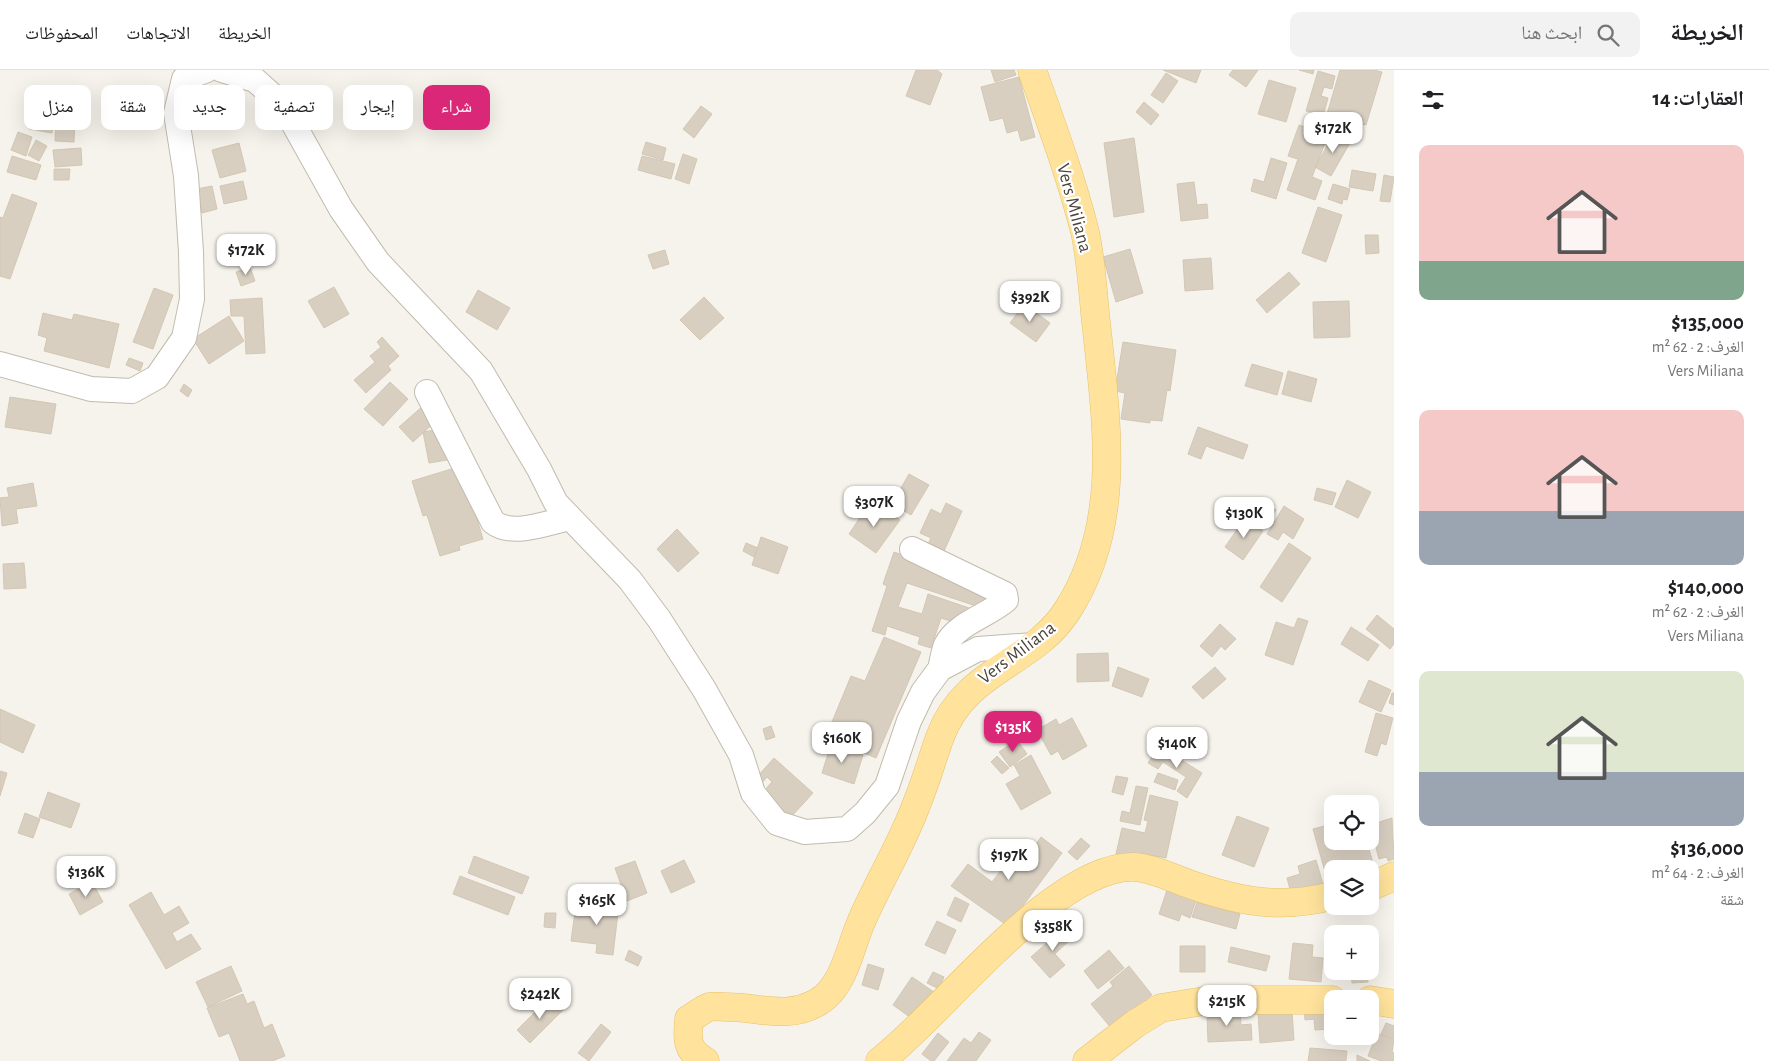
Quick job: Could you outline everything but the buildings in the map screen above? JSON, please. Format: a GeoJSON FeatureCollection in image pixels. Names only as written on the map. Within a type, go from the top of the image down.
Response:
{"type":"FeatureCollection","features":[{"type":"Feature","properties":{"kind":"main road","name":"Vers Miliana"},"geometry":{"type":"LineString","coordinates":[[705,1061],[697,1057],[686,1040],[689,1020],[709,1007],[738,1007],[776,1013],[797,1010],[821,1001],[840,978],[861,921],[917,804],[941,733],[956,704],[974,686],[1034,645],[1062,619],[1080,590],[1096,550],[1105,506],[1108,467],[1103,389],[1085,234],[1032,70]]}},
{"type":"Feature","properties":{"kind":"main road"},"geometry":{"type":"LineString","coordinates":[[880,1061],[899,1046],[972,972],[1026,922],[1074,887],[1100,874],[1134,867],[1162,874],[1236,899],[1270,904],[1324,897]]}},
{"type":"Feature","properties":{"kind":"main road"},"geometry":{"type":"LineString","coordinates":[[1379,882],[1394,876]]}},
{"type":"Feature","properties":{"kind":"main road"},"geometry":{"type":"LineString","coordinates":[[1088,1061],[1135,1024],[1161,1008],[1210,1000],[1324,1000]]}},
{"type":"Feature","properties":{"kind":"main road"},"geometry":{"type":"LineString","coordinates":[[1379,1002],[1394,1004]]}},
{"type":"Feature","properties":{"kind":"street"},"geometry":{"type":"LineString","coordinates":[[0,364],[91,389],[132,391],[157,377],[184,338],[192,298],[186,176],[176,113],[184,79],[207,70]]}},
{"type":"Feature","properties":{"kind":"street"},"geometry":{"type":"LineString","coordinates":[[222,70],[255,80],[283,105],[340,209],[378,262],[481,371],[539,469],[556,503],[630,580],[659,619],[704,689],[741,756],[753,793],[777,823],[805,832],[847,829],[865,813],[888,786],[909,720],[923,692],[940,669],[946,646],[954,634],[1006,600],[1006,594],[912,549]]}},
{"type":"Feature","properties":{"kind":"street"},"geometry":{"type":"LineString","coordinates":[[427,392],[493,522],[501,528],[514,529],[569,518]]}},
{"type":"Feature","properties":{"kind":"street"},"geometry":{"type":"LineString","coordinates":[[940,669],[978,649],[1034,645]]}}]}
